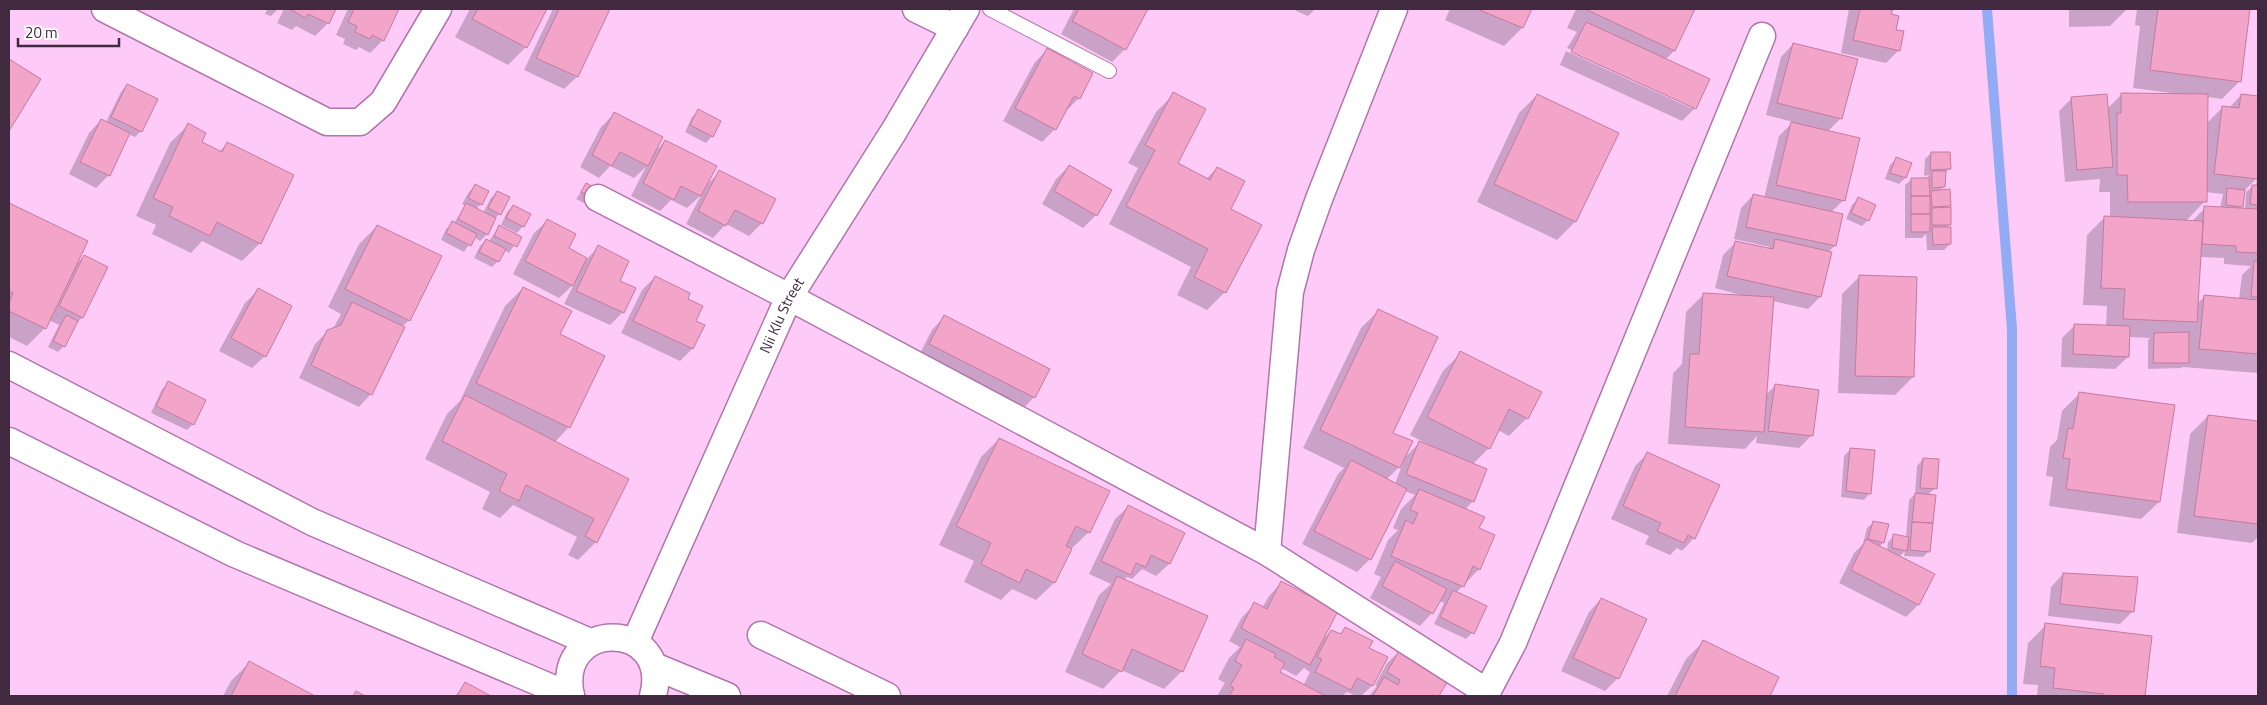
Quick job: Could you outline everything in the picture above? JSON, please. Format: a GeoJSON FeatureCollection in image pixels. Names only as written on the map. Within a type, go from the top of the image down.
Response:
{"type":"FeatureCollection","features":[{"type":"Feature","properties":{"kind":"street"},"geometry":{"type":"LineString","coordinates":[[105,9],[327,122],[360,122],[383,102],[438,9]]}},
{"type":"Feature","properties":{"kind":"street"},"geometry":{"type":"LineString","coordinates":[[916,9],[961,18]]}},
{"type":"Feature","properties":{"kind":"street"},"geometry":{"type":"LineString","coordinates":[[1267,552],[1290,292],[1301,250],[1319,199],[1394,9]]}},
{"type":"Feature","properties":{"kind":"street","name":"Nii Klu Street"},"geometry":{"type":"LineString","coordinates":[[635,642],[789,296],[894,131],[961,18]]}},
{"type":"Feature","properties":{"kind":"street"},"geometry":{"type":"LineString","coordinates":[[598,198],[789,296],[1267,552],[1491,694],[1762,36]]}},
{"type":"Feature","properties":{"kind":"street"},"geometry":{"type":"LineString","coordinates":[[9,365],[312,522],[590,642]]}},
{"type":"Feature","properties":{"kind":"street"},"geometry":{"type":"LineString","coordinates":[[9,441],[235,554],[571,696]]}},
{"type":"Feature","properties":{"kind":"street"},"geometry":{"type":"LineString","coordinates":[[760,635],[887,696]]}},
{"type":"Feature","properties":{"kind":"street"},"geometry":{"type":"LineString","coordinates":[[571,696],[568,681],[571,665],[579,652],[590,642],[605,637],[621,637],[635,642],[646,652],[654,666],[657,681],[653,696]]}},
{"type":"Feature","properties":{"kind":"street"},"geometry":{"type":"LineString","coordinates":[[654,666],[727,696]]}},
{"type":"Feature","properties":{"kind":"lane"},"geometry":{"type":"LineString","coordinates":[[990,9],[1109,71]]}},
{"type":"Feature","properties":{"kind":"building"},"geometry":{"type":"Polygon","coordinates":[[[290,9],[336,9],[329,24],[308,14],[305,18],[290,9]]]}},
{"type":"Feature","properties":{"kind":"building"},"geometry":{"type":"Polygon","coordinates":[[[354,9],[399,9],[384,41],[372,35],[370,39],[355,32],[357,26],[348,22],[354,9]]]}},
{"type":"Feature","properties":{"kind":"building"},"geometry":{"type":"Polygon","coordinates":[[[478,9],[547,9],[527,48],[472,19],[478,9]]]}},
{"type":"Feature","properties":{"kind":"building"},"geometry":{"type":"Polygon","coordinates":[[[559,9],[610,9],[578,77],[536,58],[559,9]]]}},
{"type":"Feature","properties":{"kind":"building"},"geometry":{"type":"Polygon","coordinates":[[[1079,9],[1148,9],[1126,50],[1072,21],[1079,9]]]}},
{"type":"Feature","properties":{"kind":"building"},"geometry":{"type":"Polygon","coordinates":[[[1477,9],[1532,9],[1523,28],[1477,9]]]}},
{"type":"Feature","properties":{"kind":"building"},"geometry":{"type":"Polygon","coordinates":[[[1585,9],[1695,9],[1675,51],[1585,9]]]}},
{"type":"Feature","properties":{"kind":"building"},"geometry":{"type":"Polygon","coordinates":[[[1860,9],[1893,9],[1891,14],[1899,16],[1896,30],[1904,31],[1900,51],[1853,40],[1860,9]]]}},
{"type":"Feature","properties":{"kind":"building"},"geometry":{"type":"Polygon","coordinates":[[[2158,9],[2250,9],[2241,82],[2150,70],[2158,9]]]}},
{"type":"Feature","properties":{"kind":"building"},"geometry":{"type":"Polygon","coordinates":[[[1586,22],[1710,79],[1696,109],[1571,52],[1586,22]]]}},
{"type":"Feature","properties":{"kind":"building"},"geometry":{"type":"Polygon","coordinates":[[[1793,43],[1858,59],[1842,119],[1777,103],[1793,43]]]}},
{"type":"Feature","properties":{"kind":"building"},"geometry":{"type":"Polygon","coordinates":[[[1047,48],[1093,73],[1080,99],[1074,96],[1056,130],[1015,108],[1047,48]]]}},
{"type":"Feature","properties":{"kind":"building"},"geometry":{"type":"Polygon","coordinates":[[[9,59],[41,79],[9,131],[9,59]]]}},
{"type":"Feature","properties":{"kind":"building"},"geometry":{"type":"Polygon","coordinates":[[[127,84],[158,99],[142,132],[111,117],[127,84]]]}},
{"type":"Feature","properties":{"kind":"building"},"geometry":{"type":"Polygon","coordinates":[[[1173,92],[1206,109],[1178,163],[1210,180],[1217,167],[1245,181],[1231,209],[1262,225],[1226,293],[1194,277],[1208,249],[1126,206],[1155,150],[1145,145],[1173,92]]]}},
{"type":"Feature","properties":{"kind":"building"},"geometry":{"type":"Polygon","coordinates":[[[2121,93],[2208,94],[2207,202],[2128,202],[2127,175],[2117,175],[2117,113],[2121,113],[2121,93]]]}},
{"type":"Feature","properties":{"kind":"building"},"geometry":{"type":"Polygon","coordinates":[[[1537,94],[1619,133],[1576,222],[1494,184],[1537,94]]]}},
{"type":"Feature","properties":{"kind":"building"},"geometry":{"type":"Polygon","coordinates":[[[2107,94],[2113,167],[2077,170],[2071,97],[2107,94]]]}},
{"type":"Feature","properties":{"kind":"building"},"geometry":{"type":"Polygon","coordinates":[[[2241,94],[2258,96],[2258,179],[2214,174],[2222,106],[2239,108],[2241,94]]]}},
{"type":"Feature","properties":{"kind":"building"},"geometry":{"type":"Polygon","coordinates":[[[698,109],[721,121],[713,137],[690,125],[698,109]]]}},
{"type":"Feature","properties":{"kind":"building"},"geometry":{"type":"Polygon","coordinates":[[[614,112],[663,137],[648,166],[620,152],[612,166],[592,155],[614,112]]]}},
{"type":"Feature","properties":{"kind":"building"},"geometry":{"type":"Polygon","coordinates":[[[101,119],[130,133],[110,176],[80,162],[101,119]]]}},
{"type":"Feature","properties":{"kind":"building"},"geometry":{"type":"Polygon","coordinates":[[[1791,122],[1860,138],[1845,201],[1776,185],[1791,122]]]}},
{"type":"Feature","properties":{"kind":"building"},"geometry":{"type":"Polygon","coordinates":[[[188,123],[206,133],[202,142],[222,152],[227,142],[294,175],[261,244],[217,222],[210,236],[169,216],[173,207],[153,198],[188,123]]]}},
{"type":"Feature","properties":{"kind":"building"},"geometry":{"type":"Polygon","coordinates":[[[665,140],[717,166],[701,196],[681,186],[674,200],[643,183],[665,140]]]}},
{"type":"Feature","properties":{"kind":"building"},"geometry":{"type":"Polygon","coordinates":[[[1931,152],[1950,152],[1951,169],[1930,170],[1931,152]]]}},
{"type":"Feature","properties":{"kind":"building"},"geometry":{"type":"Polygon","coordinates":[[[1896,157],[1912,163],[1906,178],[1890,173],[1896,157]]]}},
{"type":"Feature","properties":{"kind":"building"},"geometry":{"type":"Polygon","coordinates":[[[1069,165],[1112,190],[1097,216],[1054,191],[1069,165]]]}},
{"type":"Feature","properties":{"kind":"building"},"geometry":{"type":"Polygon","coordinates":[[[719,170],[776,199],[763,224],[735,210],[726,226],[698,211],[719,170]]]}},
{"type":"Feature","properties":{"kind":"building"},"geometry":{"type":"Polygon","coordinates":[[[1932,171],[1946,171],[1945,187],[1932,188],[1932,171]]]}},
{"type":"Feature","properties":{"kind":"building"},"geometry":{"type":"Polygon","coordinates":[[[1911,178],[1929,178],[1930,196],[1911,196],[1911,178]]]}},
{"type":"Feature","properties":{"kind":"building"},"geometry":{"type":"Polygon","coordinates":[[[586,183],[596,188],[591,197],[581,192],[586,183]]]}},
{"type":"Feature","properties":{"kind":"building"},"geometry":{"type":"Polygon","coordinates":[[[475,184],[489,191],[482,205],[468,198],[475,184]]]}},
{"type":"Feature","properties":{"kind":"building"},"geometry":{"type":"Polygon","coordinates":[[[2252,185],[2258,185],[2258,205],[2250,204],[2252,185]]]}},
{"type":"Feature","properties":{"kind":"building"},"geometry":{"type":"Polygon","coordinates":[[[2227,188],[2245,190],[2243,207],[2226,205],[2227,188]]]}},
{"type":"Feature","properties":{"kind":"building"},"geometry":{"type":"Polygon","coordinates":[[[1950,189],[1951,206],[1932,207],[1931,191],[1950,189]]]}},
{"type":"Feature","properties":{"kind":"building"},"geometry":{"type":"Polygon","coordinates":[[[497,191],[510,197],[501,215],[488,208],[497,191]]]}},
{"type":"Feature","properties":{"kind":"building"},"geometry":{"type":"Polygon","coordinates":[[[1753,194],[1843,214],[1836,246],[1746,227],[1753,194]]]}},
{"type":"Feature","properties":{"kind":"building"},"geometry":{"type":"Polygon","coordinates":[[[1911,196],[1930,196],[1930,214],[1911,214],[1911,196]]]}},
{"type":"Feature","properties":{"kind":"building"},"geometry":{"type":"Polygon","coordinates":[[[1858,197],[1876,205],[1869,221],[1851,213],[1858,197]]]}},
{"type":"Feature","properties":{"kind":"building"},"geometry":{"type":"Polygon","coordinates":[[[9,203],[88,241],[46,329],[9,311],[9,303],[13,293],[9,291],[9,203]]]}},
{"type":"Feature","properties":{"kind":"building"},"geometry":{"type":"Polygon","coordinates":[[[466,203],[496,218],[488,235],[458,219],[466,203]]]}},
{"type":"Feature","properties":{"kind":"building"},"geometry":{"type":"Polygon","coordinates":[[[513,205],[531,214],[524,227],[506,218],[513,205]]]}},
{"type":"Feature","properties":{"kind":"building"},"geometry":{"type":"Polygon","coordinates":[[[2204,206],[2258,209],[2258,253],[2236,252],[2236,246],[2202,244],[2204,206]]]}},
{"type":"Feature","properties":{"kind":"building"},"geometry":{"type":"Polygon","coordinates":[[[1951,207],[1951,225],[1932,225],[1932,208],[1951,207]]]}},
{"type":"Feature","properties":{"kind":"building"},"geometry":{"type":"Polygon","coordinates":[[[1911,214],[1930,214],[1930,232],[1911,232],[1911,214]]]}},
{"type":"Feature","properties":{"kind":"building"},"geometry":{"type":"Polygon","coordinates":[[[2104,216],[2203,221],[2197,322],[2123,319],[2125,289],[2101,288],[2104,216]]]}},
{"type":"Feature","properties":{"kind":"building"},"geometry":{"type":"Polygon","coordinates":[[[547,219],[576,234],[569,248],[587,258],[573,286],[525,261],[547,219]]]}},
{"type":"Feature","properties":{"kind":"building"},"geometry":{"type":"Polygon","coordinates":[[[452,221],[477,234],[471,246],[446,233],[452,221]]]}},
{"type":"Feature","properties":{"kind":"building"},"geometry":{"type":"Polygon","coordinates":[[[377,225],[442,256],[410,321],[345,289],[377,225]]]}},
{"type":"Feature","properties":{"kind":"building"},"geometry":{"type":"Polygon","coordinates":[[[499,225],[522,237],[517,247],[494,236],[499,225]]]}},
{"type":"Feature","properties":{"kind":"building"},"geometry":{"type":"Polygon","coordinates":[[[1932,227],[1951,227],[1951,244],[1933,245],[1932,227]]]}},
{"type":"Feature","properties":{"kind":"building"},"geometry":{"type":"Polygon","coordinates":[[[486,239],[506,249],[499,262],[479,252],[486,239]]]}},
{"type":"Feature","properties":{"kind":"building"},"geometry":{"type":"Polygon","coordinates":[[[1775,239],[1832,252],[1821,297],[1727,276],[1735,241],[1773,249],[1775,239]]]}},
{"type":"Feature","properties":{"kind":"building"},"geometry":{"type":"Polygon","coordinates":[[[598,245],[629,261],[620,281],[636,288],[624,313],[576,291],[598,245]]]}},
{"type":"Feature","properties":{"kind":"building"},"geometry":{"type":"Polygon","coordinates":[[[84,255],[108,267],[83,318],[59,306],[84,255]]]}},
{"type":"Feature","properties":{"kind":"building"},"geometry":{"type":"Polygon","coordinates":[[[2254,261],[2258,261],[2258,297],[2251,297],[2254,261]]]}},
{"type":"Feature","properties":{"kind":"building"},"geometry":{"type":"Polygon","coordinates":[[[1859,275],[1917,277],[1914,377],[1855,376],[1859,275]]]}},
{"type":"Feature","properties":{"kind":"building"},"geometry":{"type":"Polygon","coordinates":[[[655,276],[690,293],[688,299],[703,306],[696,321],[705,325],[693,349],[633,321],[655,276]]]}},
{"type":"Feature","properties":{"kind":"building"},"geometry":{"type":"Polygon","coordinates":[[[523,287],[572,311],[560,334],[605,356],[570,428],[476,383],[523,287]]]}},
{"type":"Feature","properties":{"kind":"building"},"geometry":{"type":"Polygon","coordinates":[[[258,288],[292,306],[266,357],[231,338],[258,288]]]}},
{"type":"Feature","properties":{"kind":"building"},"geometry":{"type":"Polygon","coordinates":[[[1703,293],[1774,297],[1764,432],[1685,427],[1690,354],[1699,354],[1703,293]]]}},
{"type":"Feature","properties":{"kind":"building"},"geometry":{"type":"Polygon","coordinates":[[[2204,295],[2258,300],[2258,354],[2199,349],[2204,295]]]}},
{"type":"Feature","properties":{"kind":"building"},"geometry":{"type":"Polygon","coordinates":[[[352,302],[405,327],[372,395],[311,365],[327,330],[341,325],[352,302]]]}},
{"type":"Feature","properties":{"kind":"building"},"geometry":{"type":"Polygon","coordinates":[[[1378,309],[1438,337],[1393,433],[1413,441],[1400,468],[1320,430],[1378,309]]]}},
{"type":"Feature","properties":{"kind":"building"},"geometry":{"type":"Polygon","coordinates":[[[66,315],[78,321],[65,347],[53,341],[66,315]]]}},
{"type":"Feature","properties":{"kind":"building"},"geometry":{"type":"Polygon","coordinates":[[[944,315],[1050,369],[1035,398],[929,344],[944,315]]]}},
{"type":"Feature","properties":{"kind":"building"},"geometry":{"type":"Polygon","coordinates":[[[2074,324],[2130,326],[2129,357],[2073,354],[2074,324]]]}},
{"type":"Feature","properties":{"kind":"building"},"geometry":{"type":"Polygon","coordinates":[[[2189,332],[2189,363],[2153,363],[2154,333],[2189,332]]]}},
{"type":"Feature","properties":{"kind":"building"},"geometry":{"type":"Polygon","coordinates":[[[1460,351],[1542,392],[1528,419],[1509,409],[1490,449],[1427,417],[1460,351]]]}},
{"type":"Feature","properties":{"kind":"building"},"geometry":{"type":"Polygon","coordinates":[[[168,381],[206,400],[194,425],[156,406],[168,381]]]}},
{"type":"Feature","properties":{"kind":"building"},"geometry":{"type":"Polygon","coordinates":[[[1775,384],[1819,390],[1813,436],[1768,431],[1775,384]]]}},
{"type":"Feature","properties":{"kind":"building"},"geometry":{"type":"Polygon","coordinates":[[[2079,392],[2175,405],[2160,502],[2066,489],[2070,459],[2063,458],[2068,428],[2073,429],[2079,392]]]}},
{"type":"Feature","properties":{"kind":"building"},"geometry":{"type":"Polygon","coordinates":[[[465,395],[629,479],[597,543],[585,536],[594,519],[526,485],[519,501],[499,491],[507,474],[442,441],[465,395]]]}},
{"type":"Feature","properties":{"kind":"building"},"geometry":{"type":"Polygon","coordinates":[[[2208,415],[2258,421],[2258,524],[2194,516],[2208,415]]]}},
{"type":"Feature","properties":{"kind":"building"},"geometry":{"type":"Polygon","coordinates":[[[999,438],[1110,491],[1090,533],[1076,526],[1066,546],[1072,549],[1055,583],[1026,569],[1020,583],[981,564],[991,543],[956,526],[999,438]]]}},
{"type":"Feature","properties":{"kind":"building"},"geometry":{"type":"Polygon","coordinates":[[[1419,441],[1487,469],[1474,502],[1406,474],[1419,441]]]}},
{"type":"Feature","properties":{"kind":"building"},"geometry":{"type":"Polygon","coordinates":[[[1850,448],[1875,450],[1871,494],[1846,491],[1850,448]]]}},
{"type":"Feature","properties":{"kind":"building"},"geometry":{"type":"Polygon","coordinates":[[[1647,452],[1720,485],[1695,539],[1688,535],[1684,543],[1657,531],[1661,523],[1623,506],[1647,452]]]}},
{"type":"Feature","properties":{"kind":"building"},"geometry":{"type":"Polygon","coordinates":[[[1923,458],[1939,459],[1937,489],[1920,488],[1923,458]]]}},
{"type":"Feature","properties":{"kind":"building"},"geometry":{"type":"Polygon","coordinates":[[[1351,460],[1407,489],[1371,560],[1314,531],[1351,460]]]}},
{"type":"Feature","properties":{"kind":"building"},"geometry":{"type":"Polygon","coordinates":[[[1419,489],[1485,517],[1479,528],[1495,535],[1480,570],[1473,566],[1464,587],[1391,556],[1406,520],[1413,524],[1418,513],[1410,510],[1419,489]]]}},
{"type":"Feature","properties":{"kind":"building"},"geometry":{"type":"Polygon","coordinates":[[[1915,493],[1936,495],[1933,523],[1912,522],[1915,493]]]}},
{"type":"Feature","properties":{"kind":"building"},"geometry":{"type":"Polygon","coordinates":[[[1128,505],[1185,533],[1170,564],[1151,555],[1146,567],[1136,563],[1131,575],[1101,561],[1128,505]]]}},
{"type":"Feature","properties":{"kind":"building"},"geometry":{"type":"Polygon","coordinates":[[[1873,521],[1889,524],[1884,543],[1868,539],[1873,521]]]}},
{"type":"Feature","properties":{"kind":"building"},"geometry":{"type":"Polygon","coordinates":[[[1912,522],[1933,523],[1930,552],[1910,550],[1912,522]]]}},
{"type":"Feature","properties":{"kind":"building"},"geometry":{"type":"Polygon","coordinates":[[[1893,534],[1909,537],[1907,551],[1892,548],[1893,534]]]}},
{"type":"Feature","properties":{"kind":"building"},"geometry":{"type":"Polygon","coordinates":[[[1866,539],[1935,574],[1919,605],[1851,570],[1866,539]]]}},
{"type":"Feature","properties":{"kind":"building"},"geometry":{"type":"Polygon","coordinates":[[[1395,561],[1447,589],[1433,614],[1382,586],[1395,561]]]}},
{"type":"Feature","properties":{"kind":"building"},"geometry":{"type":"Polygon","coordinates":[[[2063,573],[2138,577],[2134,612],[2060,604],[2063,573]]]}},
{"type":"Feature","properties":{"kind":"building"},"geometry":{"type":"Polygon","coordinates":[[[1117,576],[1208,616],[1183,672],[1132,649],[1122,672],[1082,654],[1117,576]]]}},
{"type":"Feature","properties":{"kind":"building"},"geometry":{"type":"Polygon","coordinates":[[[1281,581],[1338,611],[1310,665],[1241,628],[1254,602],[1267,609],[1281,581]]]}},
{"type":"Feature","properties":{"kind":"building"},"geometry":{"type":"Polygon","coordinates":[[[1453,590],[1487,606],[1474,634],[1440,617],[1453,590]]]}},
{"type":"Feature","properties":{"kind":"building"},"geometry":{"type":"Polygon","coordinates":[[[1601,598],[1647,619],[1619,679],[1573,658],[1601,598]]]}},
{"type":"Feature","properties":{"kind":"building"},"geometry":{"type":"Polygon","coordinates":[[[2045,623],[2152,636],[2145,696],[2104,696],[2104,694],[2053,688],[2055,668],[2040,666],[2045,623]]]}},
{"type":"Feature","properties":{"kind":"building"},"geometry":{"type":"Polygon","coordinates":[[[1345,627],[1373,641],[1369,648],[1388,657],[1373,686],[1357,678],[1351,690],[1315,672],[1322,659],[1317,657],[1331,630],[1341,634],[1345,627]]]}},
{"type":"Feature","properties":{"kind":"building"},"geometry":{"type":"Polygon","coordinates":[[[1246,639],[1276,654],[1274,657],[1285,663],[1280,672],[1326,696],[1229,696],[1234,688],[1230,686],[1242,665],[1235,661],[1246,639]]]}},
{"type":"Feature","properties":{"kind":"building"},"geometry":{"type":"Polygon","coordinates":[[[1703,640],[1779,677],[1770,696],[1675,696],[1703,640]]]}},
{"type":"Feature","properties":{"kind":"building"},"geometry":{"type":"Polygon","coordinates":[[[1400,649],[1450,677],[1439,696],[1373,696],[1384,677],[1398,685],[1400,680],[1387,672],[1400,649]]]}},
{"type":"Feature","properties":{"kind":"building"},"geometry":{"type":"Polygon","coordinates":[[[249,661],[315,696],[231,696],[249,661]]]}},
{"type":"Feature","properties":{"kind":"building"},"geometry":{"type":"Polygon","coordinates":[[[465,682],[491,696],[457,696],[465,682]]]}},
{"type":"Feature","properties":{"kind":"building"},"geometry":{"type":"Polygon","coordinates":[[[356,691],[365,696],[353,696],[356,691]]]}},
{"type":"Feature","properties":{"kind":"waterway"},"geometry":{"type":"LineString","coordinates":[[1987,9],[2012,329],[2012,696]]}}]}
